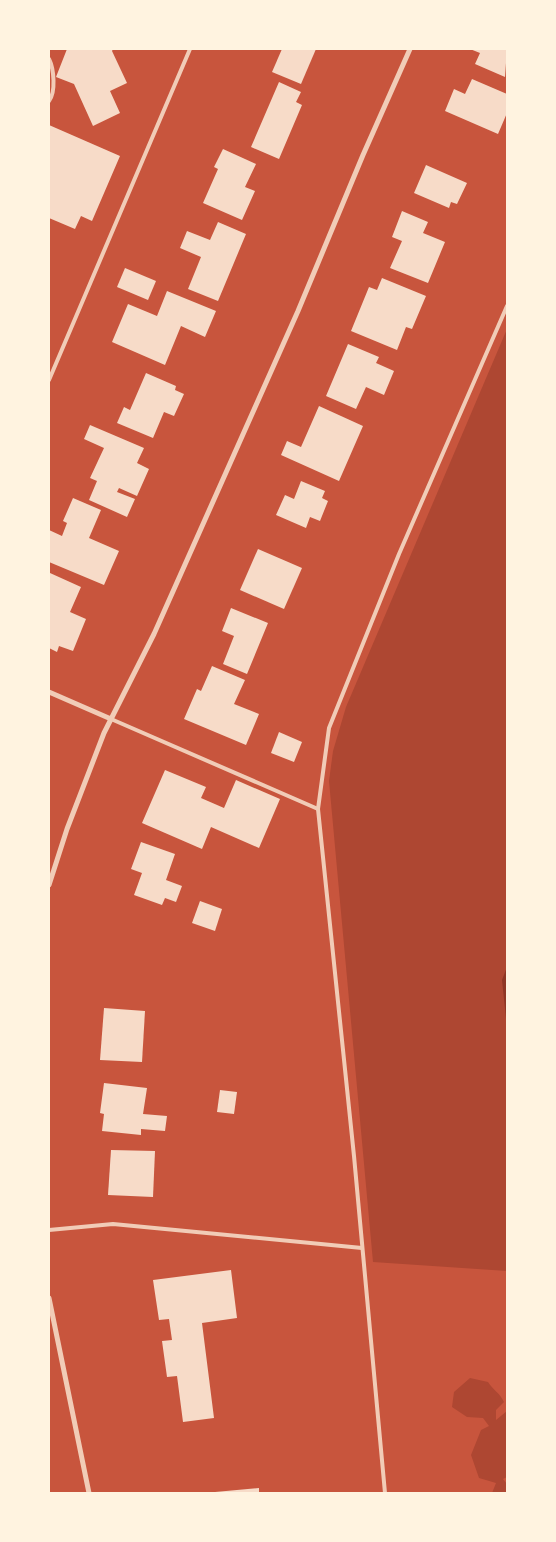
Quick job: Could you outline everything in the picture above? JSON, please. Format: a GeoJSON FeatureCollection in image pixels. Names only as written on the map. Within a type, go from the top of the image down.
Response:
{"type":"FeatureCollection","features":[{"type":"Feature","properties":{"kind":"street"},"geometry":{"type":"LineString","coordinates":[[49,885],[67,829],[111,719],[154,634],[298,311],[363,154],[410,49]]}},
{"type":"Feature","properties":{"kind":"street"},"geometry":{"type":"LineString","coordinates":[[49,692],[111,719]]}},
{"type":"Feature","properties":{"kind":"street"},"geometry":{"type":"LineString","coordinates":[[49,1298],[89,1493]]}},
{"type":"Feature","properties":{"kind":"lane"},"geometry":{"type":"LineString","coordinates":[[49,380],[190,49]]}},
{"type":"Feature","properties":{"kind":"lane"},"geometry":{"type":"LineString","coordinates":[[49,59],[52,65],[53,81],[52,98],[49,102]]}},
{"type":"Feature","properties":{"kind":"lane"},"geometry":{"type":"LineString","coordinates":[[385,1493],[318,809],[329,728],[400,554],[507,306]]}},
{"type":"Feature","properties":{"kind":"lane"},"geometry":{"type":"LineString","coordinates":[[111,719],[318,809]]}},
{"type":"Feature","properties":{"kind":"lane"},"geometry":{"type":"LineString","coordinates":[[49,1230],[113,1224],[362,1248]]}},
{"type":"Feature","properties":{"kind":"shaded area"},"geometry":{"type":"Polygon","coordinates":[[[507,329],[507,1271],[373,1262],[329,781],[333,751],[346,707],[507,329]]]}},
{"type":"Feature","properties":{"kind":"shaded area"},"geometry":{"type":"Polygon","coordinates":[[[507,967],[507,1028],[502,980],[507,967]]]}},
{"type":"Feature","properties":{"kind":"shaded area"},"geometry":{"type":"Polygon","coordinates":[[[470,1378],[488,1382],[504,1402],[496,1410],[496,1420],[507,1411],[507,1477],[503,1479],[507,1484],[507,1493],[492,1493],[496,1483],[479,1478],[471,1455],[481,1430],[489,1426],[483,1418],[467,1417],[452,1407],[454,1392],[470,1378]]]}},
{"type":"Feature","properties":{"kind":"building"},"geometry":{"type":"Polygon","coordinates":[[[67,49],[113,49],[112,51],[127,83],[110,91],[120,113],[93,126],[74,84],[56,77],[67,49]]]}},
{"type":"Feature","properties":{"kind":"building"},"geometry":{"type":"Polygon","coordinates":[[[282,49],[316,49],[301,84],[272,72],[282,49]]]}},
{"type":"Feature","properties":{"kind":"building"},"geometry":{"type":"Polygon","coordinates":[[[470,49],[507,49],[505,77],[475,64],[480,53],[470,49]]]}},
{"type":"Feature","properties":{"kind":"building"},"geometry":{"type":"Polygon","coordinates":[[[472,79],[507,94],[507,113],[498,134],[445,111],[454,89],[465,94],[472,79]]]}},
{"type":"Feature","properties":{"kind":"building"},"geometry":{"type":"Polygon","coordinates":[[[279,82],[301,92],[296,102],[302,105],[279,159],[251,147],[279,82]]]}},
{"type":"Feature","properties":{"kind":"building"},"geometry":{"type":"Polygon","coordinates":[[[49,125],[120,156],[92,221],[81,216],[75,229],[49,218],[49,125]]]}},
{"type":"Feature","properties":{"kind":"building"},"geometry":{"type":"Polygon","coordinates":[[[223,149],[256,164],[245,187],[255,191],[242,220],[203,203],[218,169],[214,167],[223,149]]]}},
{"type":"Feature","properties":{"kind":"building"},"geometry":{"type":"Polygon","coordinates":[[[426,165],[467,183],[457,204],[451,202],[449,208],[414,193],[426,165]]]}},
{"type":"Feature","properties":{"kind":"building"},"geometry":{"type":"Polygon","coordinates":[[[402,211],[428,222],[423,233],[445,242],[428,283],[390,268],[402,241],[392,237],[402,211]]]}},
{"type":"Feature","properties":{"kind":"building"},"geometry":{"type":"Polygon","coordinates":[[[218,222],[246,234],[218,301],[188,289],[201,257],[180,248],[187,231],[210,240],[218,222]]]}},
{"type":"Feature","properties":{"kind":"building"},"geometry":{"type":"Polygon","coordinates":[[[125,268],[156,281],[148,300],[117,287],[125,268]]]}},
{"type":"Feature","properties":{"kind":"building"},"geometry":{"type":"Polygon","coordinates":[[[382,278],[426,296],[412,329],[406,327],[397,350],[351,331],[369,287],[377,290],[382,278]]]}},
{"type":"Feature","properties":{"kind":"building"},"geometry":{"type":"Polygon","coordinates":[[[167,291],[216,311],[205,337],[181,326],[165,365],[112,342],[128,304],[157,316],[167,291]]]}},
{"type":"Feature","properties":{"kind":"building"},"geometry":{"type":"Polygon","coordinates":[[[348,344],[379,357],[376,363],[394,371],[384,395],[366,387],[356,409],[326,396],[348,344]]]}},
{"type":"Feature","properties":{"kind":"building"},"geometry":{"type":"Polygon","coordinates":[[[146,373],[176,386],[175,390],[184,394],[174,416],[164,412],[153,438],[117,423],[124,407],[130,410],[146,373]]]}},
{"type":"Feature","properties":{"kind":"building"},"geometry":{"type":"Polygon","coordinates":[[[319,406],[363,426],[339,481],[281,455],[287,441],[301,447],[319,406]]]}},
{"type":"Feature","properties":{"kind":"building"},"geometry":{"type":"Polygon","coordinates":[[[90,425],[144,448],[137,463],[149,469],[137,496],[119,488],[117,492],[135,499],[127,517],[89,500],[97,481],[90,478],[104,448],[84,439],[90,425]]]}},
{"type":"Feature","properties":{"kind":"building"},"geometry":{"type":"Polygon","coordinates":[[[301,481],[325,491],[322,498],[328,501],[320,521],[310,517],[306,528],[276,515],[285,495],[294,499],[301,481]]]}},
{"type":"Feature","properties":{"kind":"building"},"geometry":{"type":"Polygon","coordinates":[[[73,498],[101,510],[89,538],[119,551],[104,585],[49,562],[49,530],[62,536],[67,523],[63,521],[73,498]]]}},
{"type":"Feature","properties":{"kind":"building"},"geometry":{"type":"Polygon","coordinates":[[[258,549],[302,568],[284,609],[240,590],[258,549]]]}},
{"type":"Feature","properties":{"kind":"building"},"geometry":{"type":"Polygon","coordinates":[[[50,573],[81,587],[70,612],[86,619],[73,651],[59,646],[57,652],[49,648],[50,573]]]}},
{"type":"Feature","properties":{"kind":"building"},"geometry":{"type":"Polygon","coordinates":[[[231,608],[268,623],[247,674],[223,664],[234,636],[222,631],[231,608]]]}},
{"type":"Feature","properties":{"kind":"building"},"geometry":{"type":"Polygon","coordinates":[[[212,666],[245,680],[234,704],[259,714],[246,745],[184,719],[197,689],[201,691],[212,666]]]}},
{"type":"Feature","properties":{"kind":"building"},"geometry":{"type":"Polygon","coordinates":[[[279,732],[302,742],[294,762],[271,753],[279,732]]]}},
{"type":"Feature","properties":{"kind":"building"},"geometry":{"type":"Polygon","coordinates":[[[165,770],[206,787],[201,798],[224,808],[236,780],[280,799],[259,848],[211,827],[202,849],[142,823],[165,770]]]}},
{"type":"Feature","properties":{"kind":"building"},"geometry":{"type":"Polygon","coordinates":[[[141,842],[175,854],[166,880],[182,886],[176,902],[165,898],[162,905],[134,895],[142,873],[131,869],[141,842]]]}},
{"type":"Feature","properties":{"kind":"building"},"geometry":{"type":"Polygon","coordinates":[[[200,901],[222,909],[215,931],[192,923],[200,901]]]}},
{"type":"Feature","properties":{"kind":"building"},"geometry":{"type":"Polygon","coordinates":[[[104,1008],[145,1011],[142,1062],[100,1060],[104,1008]]]}},
{"type":"Feature","properties":{"kind":"building"},"geometry":{"type":"Polygon","coordinates":[[[104,1083],[147,1088],[143,1114],[167,1116],[165,1131],[141,1129],[141,1135],[102,1131],[104,1114],[100,1113],[104,1083]]]}},
{"type":"Feature","properties":{"kind":"building"},"geometry":{"type":"Polygon","coordinates":[[[220,1090],[237,1092],[234,1114],[217,1112],[220,1090]]]}},
{"type":"Feature","properties":{"kind":"building"},"geometry":{"type":"Polygon","coordinates":[[[111,1150],[155,1151],[153,1197],[108,1195],[111,1150]]]}},
{"type":"Feature","properties":{"kind":"building"},"geometry":{"type":"Polygon","coordinates":[[[231,1270],[237,1318],[202,1323],[214,1418],[183,1422],[177,1376],[167,1377],[162,1341],[172,1340],[169,1319],[159,1320],[153,1280],[231,1270]]]}},
{"type":"Feature","properties":{"kind":"building"},"geometry":{"type":"Polygon","coordinates":[[[259,1488],[259,1493],[215,1492],[259,1488]]]}}]}
